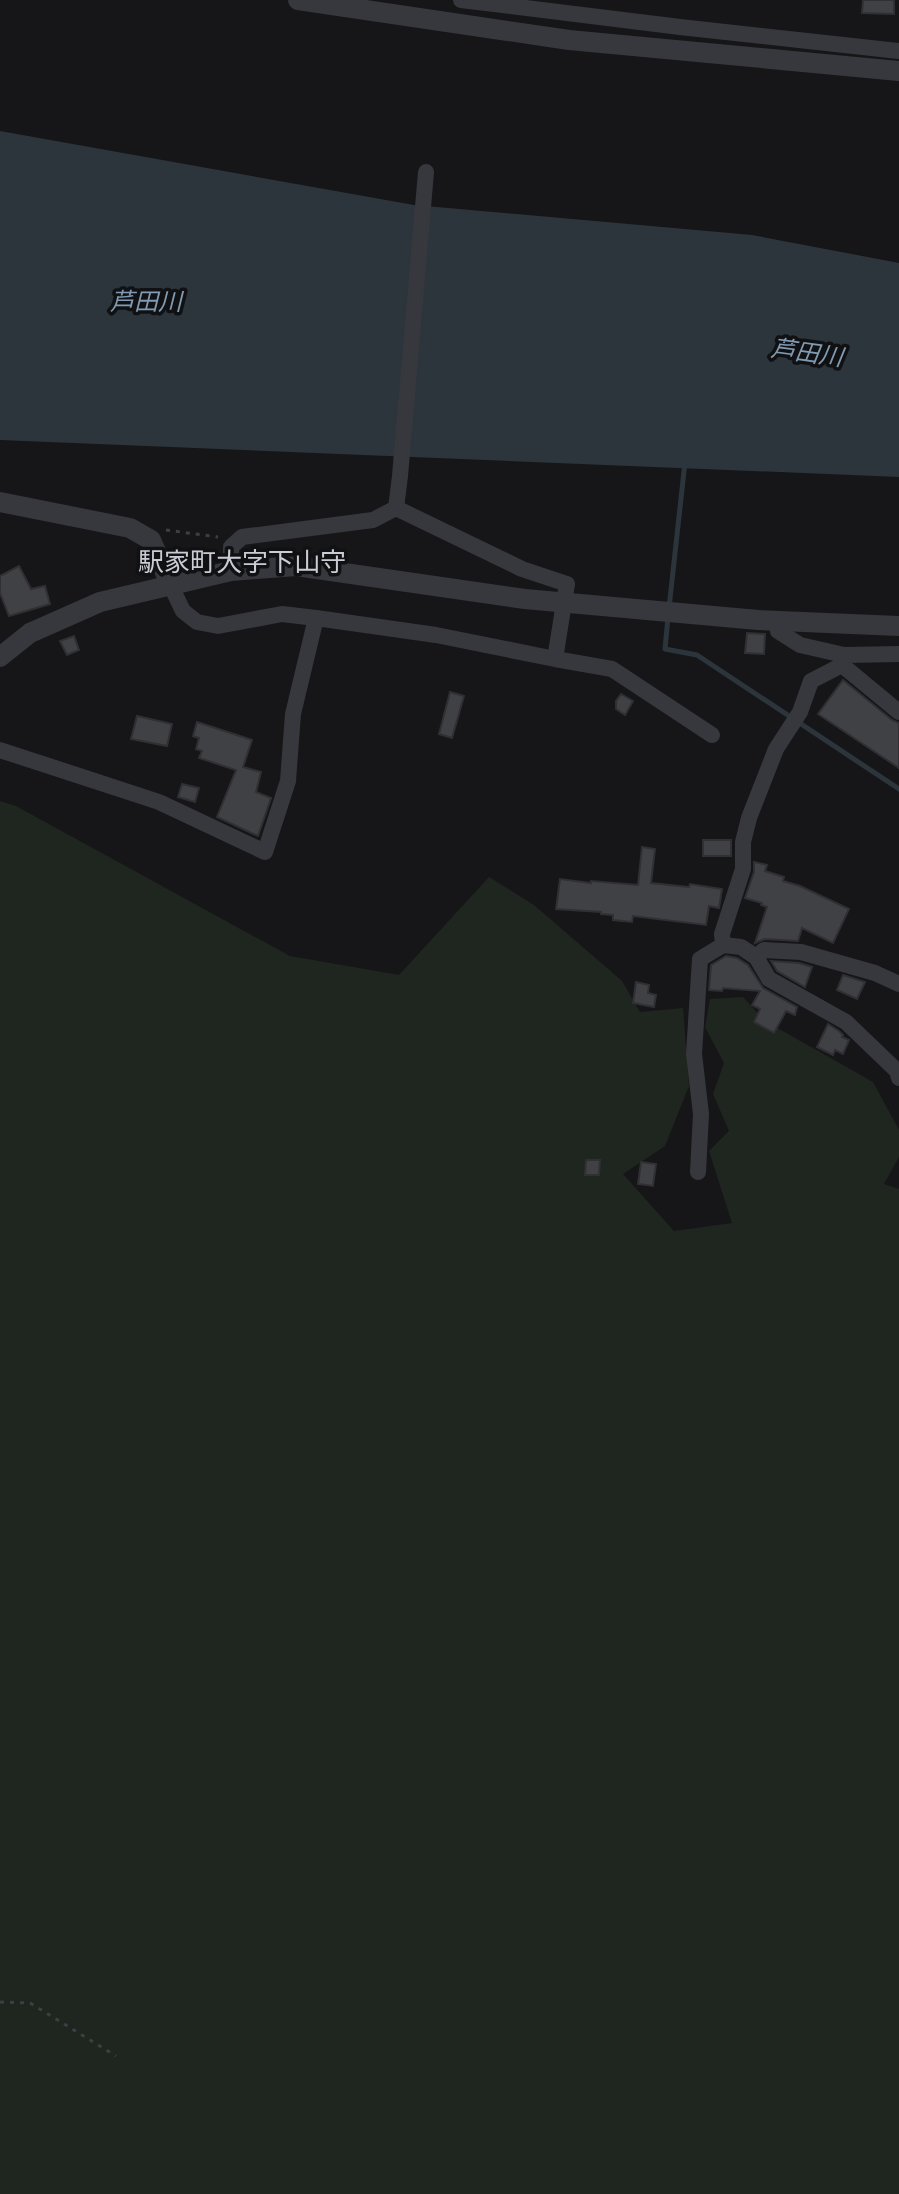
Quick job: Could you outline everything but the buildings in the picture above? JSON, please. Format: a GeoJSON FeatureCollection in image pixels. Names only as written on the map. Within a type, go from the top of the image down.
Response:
{"type":"FeatureCollection","features":[{"type":"Feature","properties":{"kind":"street"},"geometry":{"type":"LineString","coordinates":[[298,0],[569,40],[899,71]]}},
{"type":"Feature","properties":{"kind":"street"},"geometry":{"type":"LineString","coordinates":[[461,0],[899,51]]}},
{"type":"Feature","properties":{"kind":"street"},"geometry":{"type":"LineString","coordinates":[[396,508],[426,172]]}},
{"type":"Feature","properties":{"kind":"street"},"geometry":{"type":"LineString","coordinates":[[0,502],[130,528],[151,540],[183,611],[197,622],[218,626],[282,614],[436,635],[612,669],[712,735]]}},
{"type":"Feature","properties":{"kind":"street"},"geometry":{"type":"LineString","coordinates":[[231,571],[231,547],[242,537],[373,520],[396,508]]}},
{"type":"Feature","properties":{"kind":"street"},"geometry":{"type":"LineString","coordinates":[[396,508],[522,569],[567,584],[555,659]]}},
{"type":"Feature","properties":{"kind":"street"},"geometry":{"type":"LineString","coordinates":[[2,654],[30,633],[100,602],[231,571],[296,566],[563,603],[778,621],[899,626]]}},
{"type":"Feature","properties":{"kind":"street"},"geometry":{"type":"LineString","coordinates":[[0,750],[159,802],[265,852],[288,781],[293,714],[316,618]]}},
{"type":"Feature","properties":{"kind":"street"},"geometry":{"type":"LineString","coordinates":[[778,621],[778,631],[800,645],[843,660],[899,712]]}},
{"type":"Feature","properties":{"kind":"street"},"geometry":{"type":"LineString","coordinates":[[723,945],[722,934],[743,869],[743,842],[749,818],[776,749],[800,712],[811,681],[843,660],[899,654]]}},
{"type":"Feature","properties":{"kind":"street"},"geometry":{"type":"LineString","coordinates":[[698,1172],[701,1114],[694,1054],[700,959],[723,945],[741,947],[756,957],[769,979],[846,1022],[897,1071],[899,1078]]}},
{"type":"Feature","properties":{"kind":"street"},"geometry":{"type":"LineString","coordinates":[[756,957],[764,950],[801,952],[875,973],[899,984]]}},
{"type":"Feature","properties":{"kind":"path"},"geometry":{"type":"LineString","coordinates":[[0,2002],[30,2003],[116,2056]]}},
{"type":"Feature","properties":{"kind":"shaded area"},"geometry":{"type":"Polygon","coordinates":[[[0,801],[16,806],[290,956],[399,975],[489,877],[534,905],[622,981],[640,1012],[683,1008],[689,1086],[665,1146],[623,1174],[674,1231],[732,1223],[709,1151],[729,1131],[713,1094],[724,1063],[705,1027],[710,999],[743,997],[765,1021],[873,1082],[899,1130],[899,1157],[884,1184],[899,1189],[899,2194],[0,2194],[0,801]]]}},
{"type":"Feature","properties":{"kind":"water","name":"芦田川"},"geometry":{"type":"Polygon","coordinates":[[[0,131],[414,205],[752,235],[899,263],[899,477],[0,440],[0,131]]]}},
{"type":"Feature","properties":{"kind":"waterway"},"geometry":{"type":"LineString","coordinates":[[669,608],[685,462]]}},
{"type":"Feature","properties":{"kind":"waterway"},"geometry":{"type":"LineString","coordinates":[[668,617],[665,649],[697,655],[899,789]]}},
{"type":"Feature","properties":{"kind":"district","name":"駅家町大字下山守"},"geometry":{"type":"Point","coordinates":[242,562]}}]}
